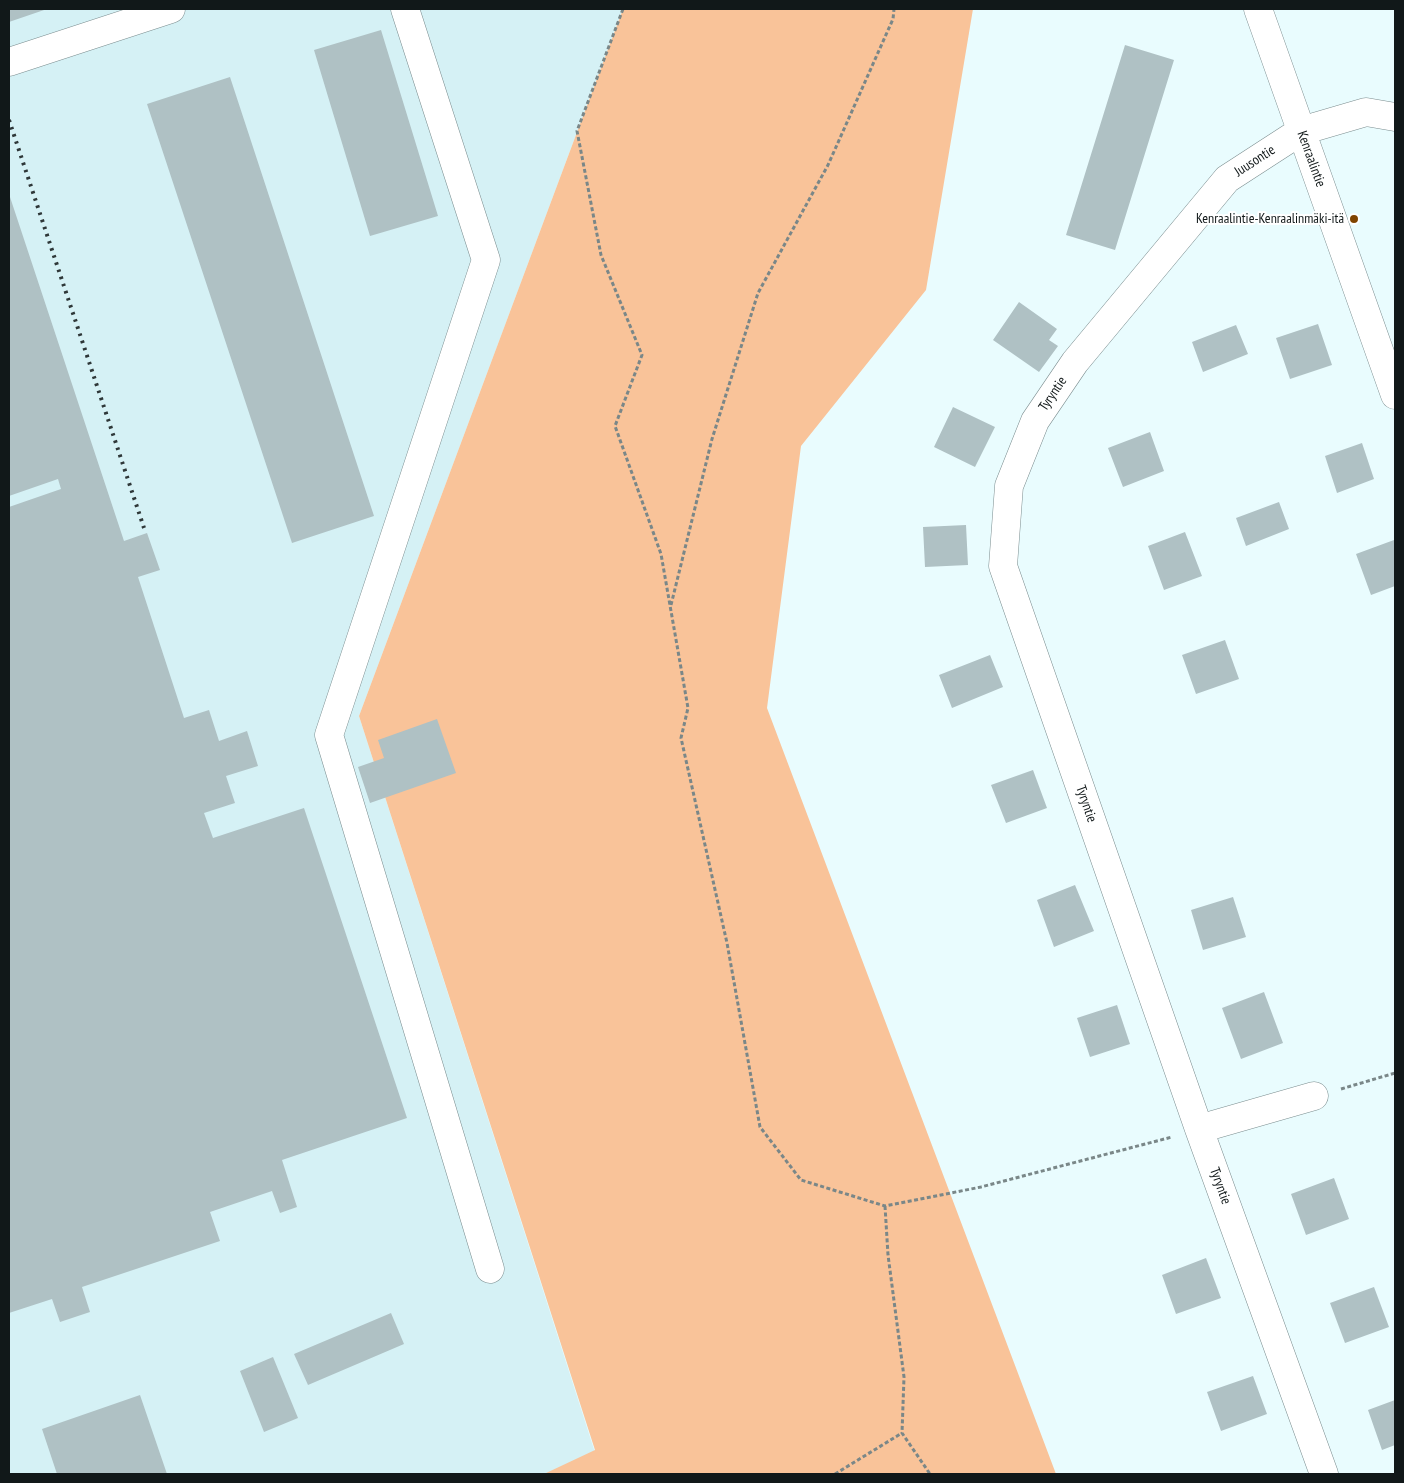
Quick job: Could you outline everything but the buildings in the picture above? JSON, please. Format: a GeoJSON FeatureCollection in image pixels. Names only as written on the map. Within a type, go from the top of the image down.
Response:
{"type":"FeatureCollection","features":[{"type":"Feature","properties":{"kind":"street"},"geometry":{"type":"LineString","coordinates":[[9,62],[172,9]]}},
{"type":"Feature","properties":{"kind":"street"},"geometry":{"type":"LineString","coordinates":[[405,9],[486,260],[329,735],[490,1269]]}},
{"type":"Feature","properties":{"kind":"street","name":"Kenraalintie"},"geometry":{"type":"LineString","coordinates":[[1258,9],[1395,395]]}},
{"type":"Feature","properties":{"kind":"street","name":"Juusontie"},"geometry":{"type":"LineString","coordinates":[[1227,179],[1301,131],[1366,112],[1395,117]]}},
{"type":"Feature","properties":{"kind":"street","name":"Tyryntie"},"geometry":{"type":"LineString","coordinates":[[1227,179],[1075,362],[1035,421],[1009,486],[1003,566],[1200,1129],[1324,1474]]}},
{"type":"Feature","properties":{"kind":"street"},"geometry":{"type":"LineString","coordinates":[[1200,1129],[1314,1096]]}},
{"type":"Feature","properties":{"kind":"path"},"geometry":{"type":"LineString","coordinates":[[623,9],[577,131],[601,255],[642,355],[615,426],[661,554],[688,708],[681,738],[728,943],[760,1127],[801,1180],[885,1206],[981,1187],[1200,1129]]}},
{"type":"Feature","properties":{"kind":"path"},"geometry":{"type":"LineString","coordinates":[[671,608],[712,439],[758,293],[828,165],[893,19],[894,9]]}},
{"type":"Feature","properties":{"kind":"path"},"geometry":{"type":"LineString","coordinates":[[1314,1096],[1395,1073]]}},
{"type":"Feature","properties":{"kind":"path"},"geometry":{"type":"LineString","coordinates":[[885,1206],[888,1255],[904,1377],[902,1433],[930,1474]]}},
{"type":"Feature","properties":{"kind":"path"},"geometry":{"type":"LineString","coordinates":[[835,1474],[902,1433]]}},
{"type":"Feature","properties":{"kind":"shaded area"},"geometry":{"type":"Polygon","coordinates":[[[9,9],[623,9],[359,716],[599,1465],[579,1474],[9,1474],[9,9]]]}},
{"type":"Feature","properties":{"kind":"shaded area"},"geometry":{"type":"Polygon","coordinates":[[[623,9],[973,9],[926,290],[801,446],[767,708],[1056,1474],[544,1474],[595,1450],[359,716],[623,9]]]}},
{"type":"Feature","properties":{"kind":"railway"},"geometry":{"type":"LineString","coordinates":[[9,120],[144,528]]}},
{"type":"Feature","properties":{"kind":"place","name":"Kenraalintie-Kenraalinmäki-itä"},"geometry":{"type":"Point","coordinates":[1354,219]}}]}
